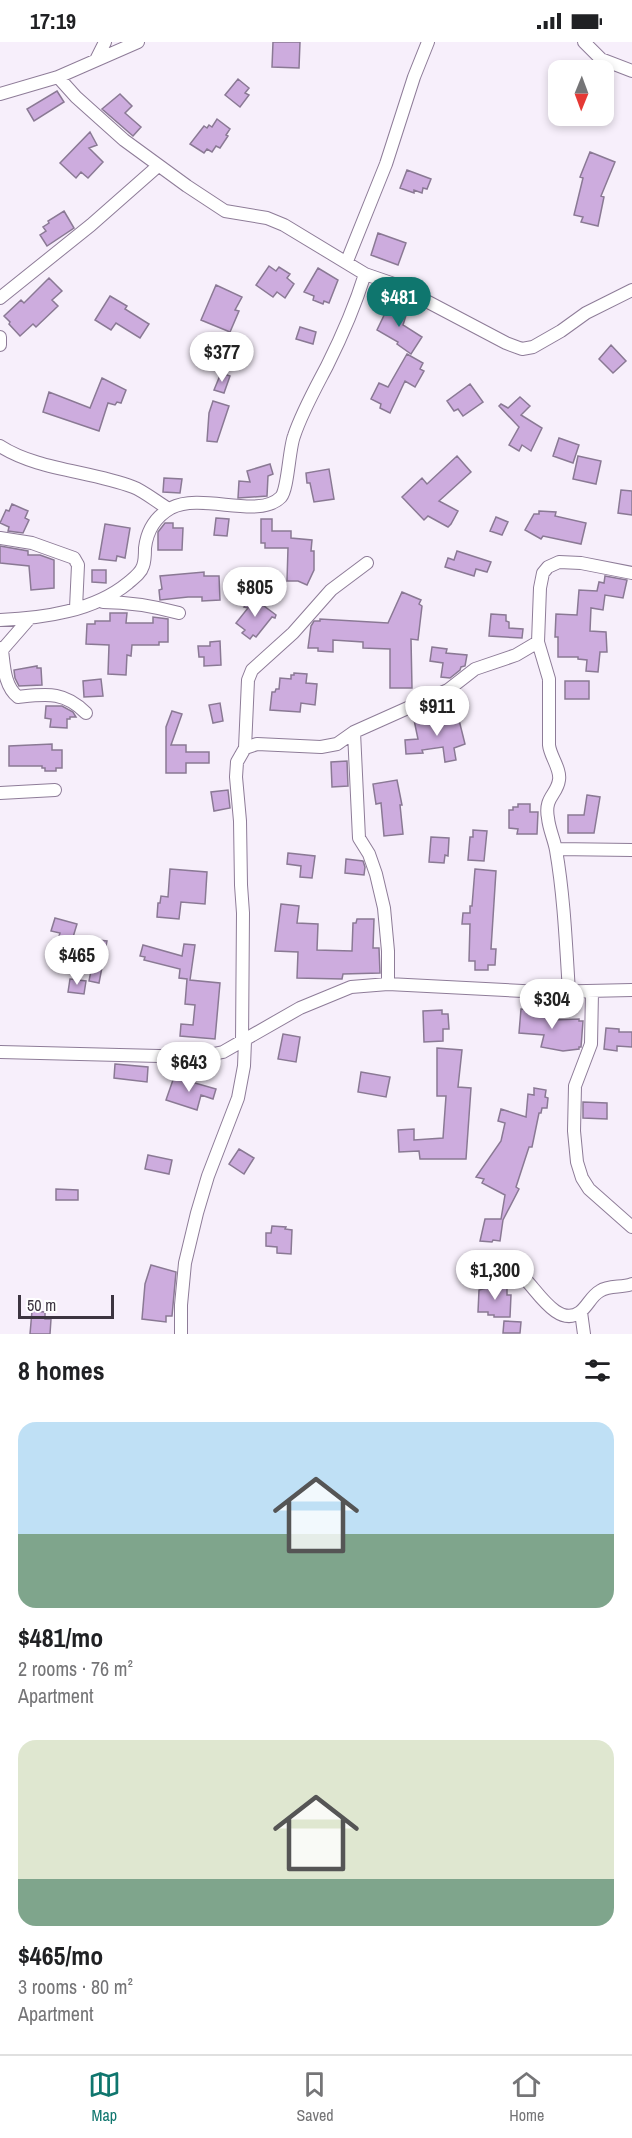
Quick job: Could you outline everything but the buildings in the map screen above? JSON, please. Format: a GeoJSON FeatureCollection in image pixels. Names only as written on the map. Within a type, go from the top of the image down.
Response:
{"type":"FeatureCollection","features":[{"type":"Feature","properties":{"kind":"street"},"geometry":{"type":"LineString","coordinates":[[96,60],[105,42]]}},
{"type":"Feature","properties":{"kind":"street"},"geometry":{"type":"LineString","coordinates":[[0,94],[58,77],[138,42]]}},
{"type":"Feature","properties":{"kind":"street"},"geometry":{"type":"LineString","coordinates":[[347,261],[387,164],[414,76],[428,42]]}},
{"type":"Feature","properties":{"kind":"street"},"geometry":{"type":"LineString","coordinates":[[584,42],[601,59],[632,71]]}},
{"type":"Feature","properties":{"kind":"street"},"geometry":{"type":"LineString","coordinates":[[58,77],[104,123],[158,166],[225,211],[267,218],[284,225],[347,261],[365,274],[394,284],[449,315],[522,349],[533,347],[586,313],[632,290]]}},
{"type":"Feature","properties":{"kind":"street"},"geometry":{"type":"LineString","coordinates":[[0,298],[91,225],[158,166]]}},
{"type":"Feature","properties":{"kind":"street"},"geometry":{"type":"LineString","coordinates":[[0,620],[29,619],[76,608],[113,595],[138,574],[143,566],[147,535],[156,520],[182,503],[250,507],[270,503],[280,498],[285,490],[294,435],[355,306],[365,274]]}},
{"type":"Feature","properties":{"kind":"street"},"geometry":{"type":"LineString","coordinates":[[0,337],[0,345]]}},
{"type":"Feature","properties":{"kind":"street"},"geometry":{"type":"LineString","coordinates":[[0,446],[43,464],[137,488],[169,510]]}},
{"type":"Feature","properties":{"kind":"street"},"geometry":{"type":"LineString","coordinates":[[0,538],[32,543],[74,558],[78,565],[76,608]]}},
{"type":"Feature","properties":{"kind":"street"},"geometry":{"type":"LineString","coordinates":[[569,992],[556,849],[547,808],[548,799],[559,780],[549,745],[549,678],[538,642],[540,588],[543,573],[548,567],[559,562],[580,563],[632,573]]}},
{"type":"Feature","properties":{"kind":"street"},"geometry":{"type":"LineString","coordinates":[[181,1334],[185,1263],[208,1176],[238,1098],[244,1066],[243,913],[236,777],[237,762],[245,748],[248,680],[252,670],[293,633],[331,590],[367,563]]}},
{"type":"Feature","properties":{"kind":"street"},"geometry":{"type":"LineString","coordinates":[[96,602],[135,603],[179,613]]}},
{"type":"Feature","properties":{"kind":"street"},"geometry":{"type":"LineString","coordinates":[[29,619],[1,649],[11,689],[18,697],[40,695],[65,697],[75,702],[86,713]]}},
{"type":"Feature","properties":{"kind":"street"},"geometry":{"type":"LineString","coordinates":[[245,748],[257,744],[321,747],[337,744],[354,732],[448,690],[475,669],[516,655],[538,642]]}},
{"type":"Feature","properties":{"kind":"street"},"geometry":{"type":"LineString","coordinates":[[516,655],[543,658]]}},
{"type":"Feature","properties":{"kind":"street"},"geometry":{"type":"LineString","coordinates":[[354,732],[359,838],[369,854],[384,908],[388,984]]}},
{"type":"Feature","properties":{"kind":"street"},"geometry":{"type":"LineString","coordinates":[[0,793],[55,790]]}},
{"type":"Feature","properties":{"kind":"street"},"geometry":{"type":"LineString","coordinates":[[556,849],[632,850]]}},
{"type":"Feature","properties":{"kind":"street"},"geometry":{"type":"LineString","coordinates":[[0,1052],[199,1057],[224,1052],[300,1008],[351,987],[388,984],[542,992],[632,990]]}},
{"type":"Feature","properties":{"kind":"street"},"geometry":{"type":"LineString","coordinates":[[592,992],[591,1044],[575,1086],[574,1131],[577,1162],[582,1178],[589,1189],[632,1227]]}},
{"type":"Feature","properties":{"kind":"street"},"geometry":{"type":"LineString","coordinates":[[525,1279],[551,1309],[561,1315],[572,1316],[581,1312],[601,1290],[632,1284]]}},
{"type":"Feature","properties":{"kind":"street"},"geometry":{"type":"LineString","coordinates":[[581,1312],[584,1334]]}}]}
